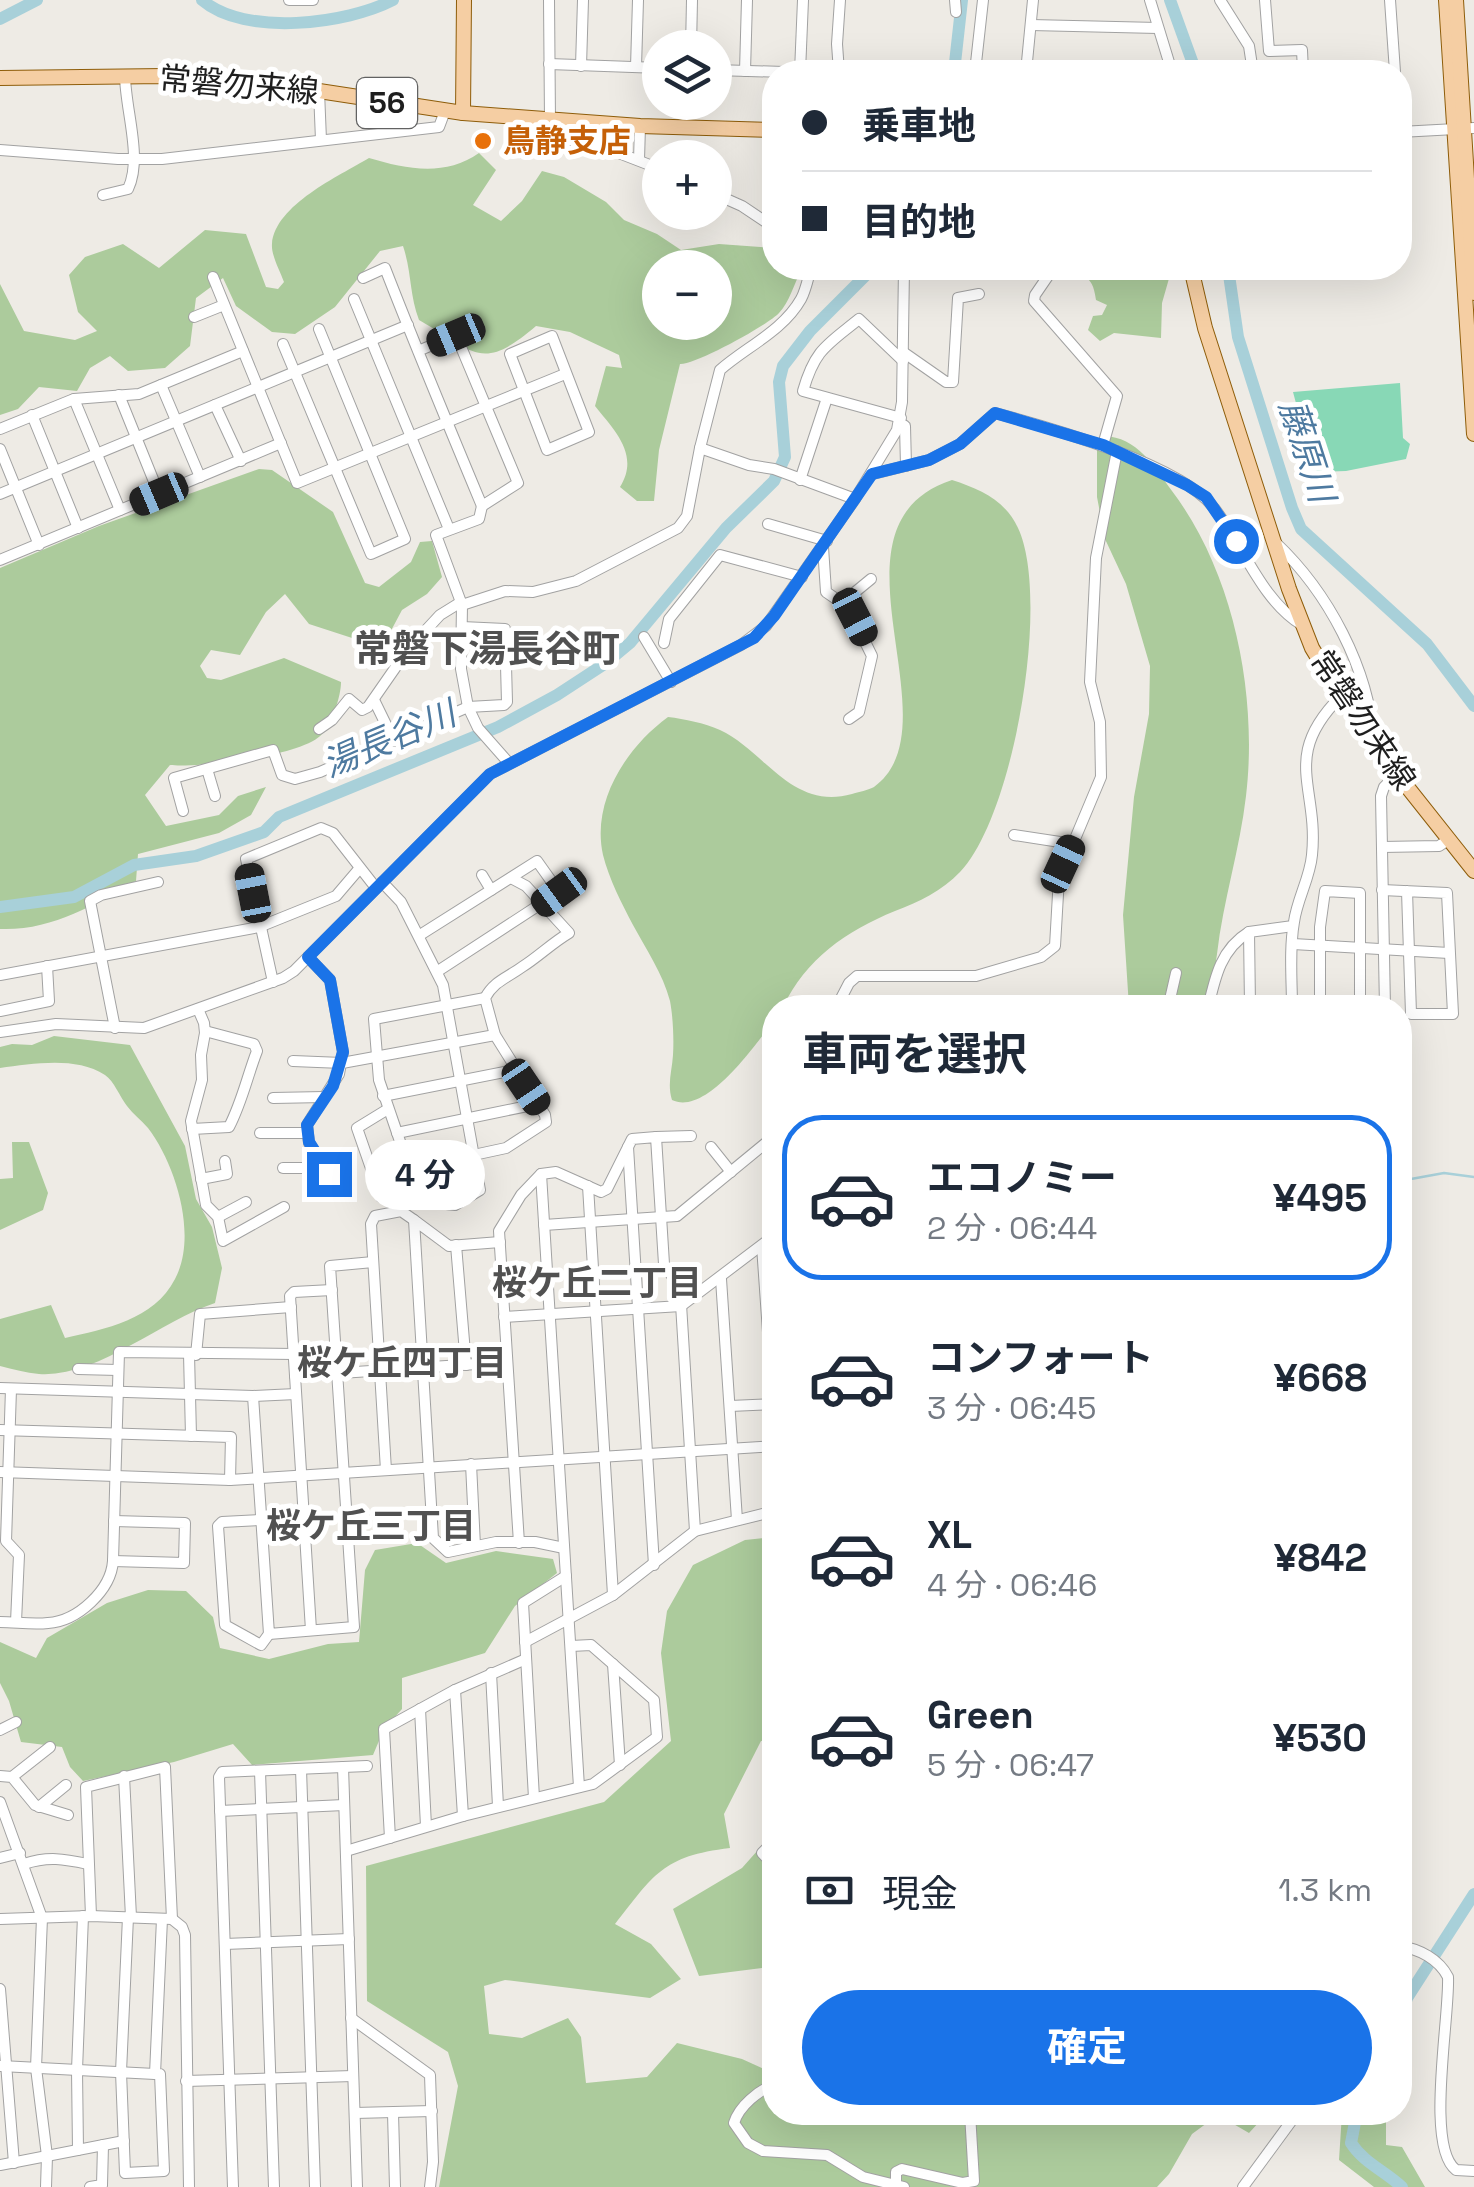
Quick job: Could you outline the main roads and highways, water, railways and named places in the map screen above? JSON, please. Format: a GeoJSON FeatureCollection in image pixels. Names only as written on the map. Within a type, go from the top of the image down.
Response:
{"type":"FeatureCollection","features":[{"type":"Feature","properties":{"kind":"main road"},"geometry":{"type":"LineString","coordinates":[[463,113],[464,0]]}},
{"type":"Feature","properties":{"kind":"main road"},"geometry":{"type":"LineString","coordinates":[[1446,0],[1464,129],[1474,434]]}},
{"type":"Feature","properties":{"kind":"main road"},"geometry":{"type":"LineString","coordinates":[[1456,0],[1474,293]]}},
{"type":"Feature","properties":{"kind":"main road","name":"常磐勿来線"},"geometry":{"type":"LineString","coordinates":[[0,78],[124,75],[319,91],[553,125],[762,130]]}},
{"type":"Feature","properties":{"kind":"main road","name":"常磐勿来線"},"geometry":{"type":"LineString","coordinates":[[1194,280],[1205,328],[1302,625],[1341,696],[1474,871]]}},
{"type":"Feature","properties":{"kind":"waterway"},"geometry":{"type":"LineString","coordinates":[[0,19],[37,0]]}},
{"type":"Feature","properties":{"kind":"waterway"},"geometry":{"type":"LineString","coordinates":[[202,0],[221,12],[269,23],[324,20],[393,0]]}},
{"type":"Feature","properties":{"kind":"waterway","name":"湯長谷川"},"geometry":{"type":"LineString","coordinates":[[955,60],[962,0]]}},
{"type":"Feature","properties":{"kind":"waterway","name":"藤原川"},"geometry":{"type":"LineString","coordinates":[[1170,0],[1192,60]]}},
{"type":"Feature","properties":{"kind":"waterway","name":"湯長谷川"},"geometry":{"type":"LineString","coordinates":[[0,907],[74,897],[134,865],[196,856],[264,832],[279,817],[498,727],[606,663],[630,643],[726,528],[774,481],[785,457],[779,382],[783,366],[810,331],[861,280]]}},
{"type":"Feature","properties":{"kind":"waterway","name":"藤原川"},"geometry":{"type":"LineString","coordinates":[[1230,280],[1238,337],[1301,529],[1427,644],[1474,706]]}},
{"type":"Feature","properties":{"kind":"waterway"},"geometry":{"type":"LineString","coordinates":[[1412,1179],[1444,1173],[1474,1177]]}},
{"type":"Feature","properties":{"kind":"waterway","name":"藤原川"},"geometry":{"type":"LineString","coordinates":[[1412,1990],[1474,1894]]}},
{"type":"Feature","properties":{"kind":"waterway","name":"藤原川"},"geometry":{"type":"LineString","coordinates":[[1354,2125],[1351,2143],[1402,2187]]}},
{"type":"Feature","properties":{"kind":"place","name":"鳥静支店"},"geometry":{"type":"Point","coordinates":[483,141]}},
{"type":"Feature","properties":{"kind":"district","name":"常磐下湯長谷町"},"geometry":{"type":"Point","coordinates":[487,649]}},
{"type":"Feature","properties":{"kind":"district","name":"桜ケ丘二丁目"},"geometry":{"type":"Point","coordinates":[597,1283]}},
{"type":"Feature","properties":{"kind":"district","name":"桜ケ丘四丁目"},"geometry":{"type":"Point","coordinates":[402,1363]}},
{"type":"Feature","properties":{"kind":"district","name":"桜ケ丘三丁目"},"geometry":{"type":"Point","coordinates":[371,1526]}}]}
